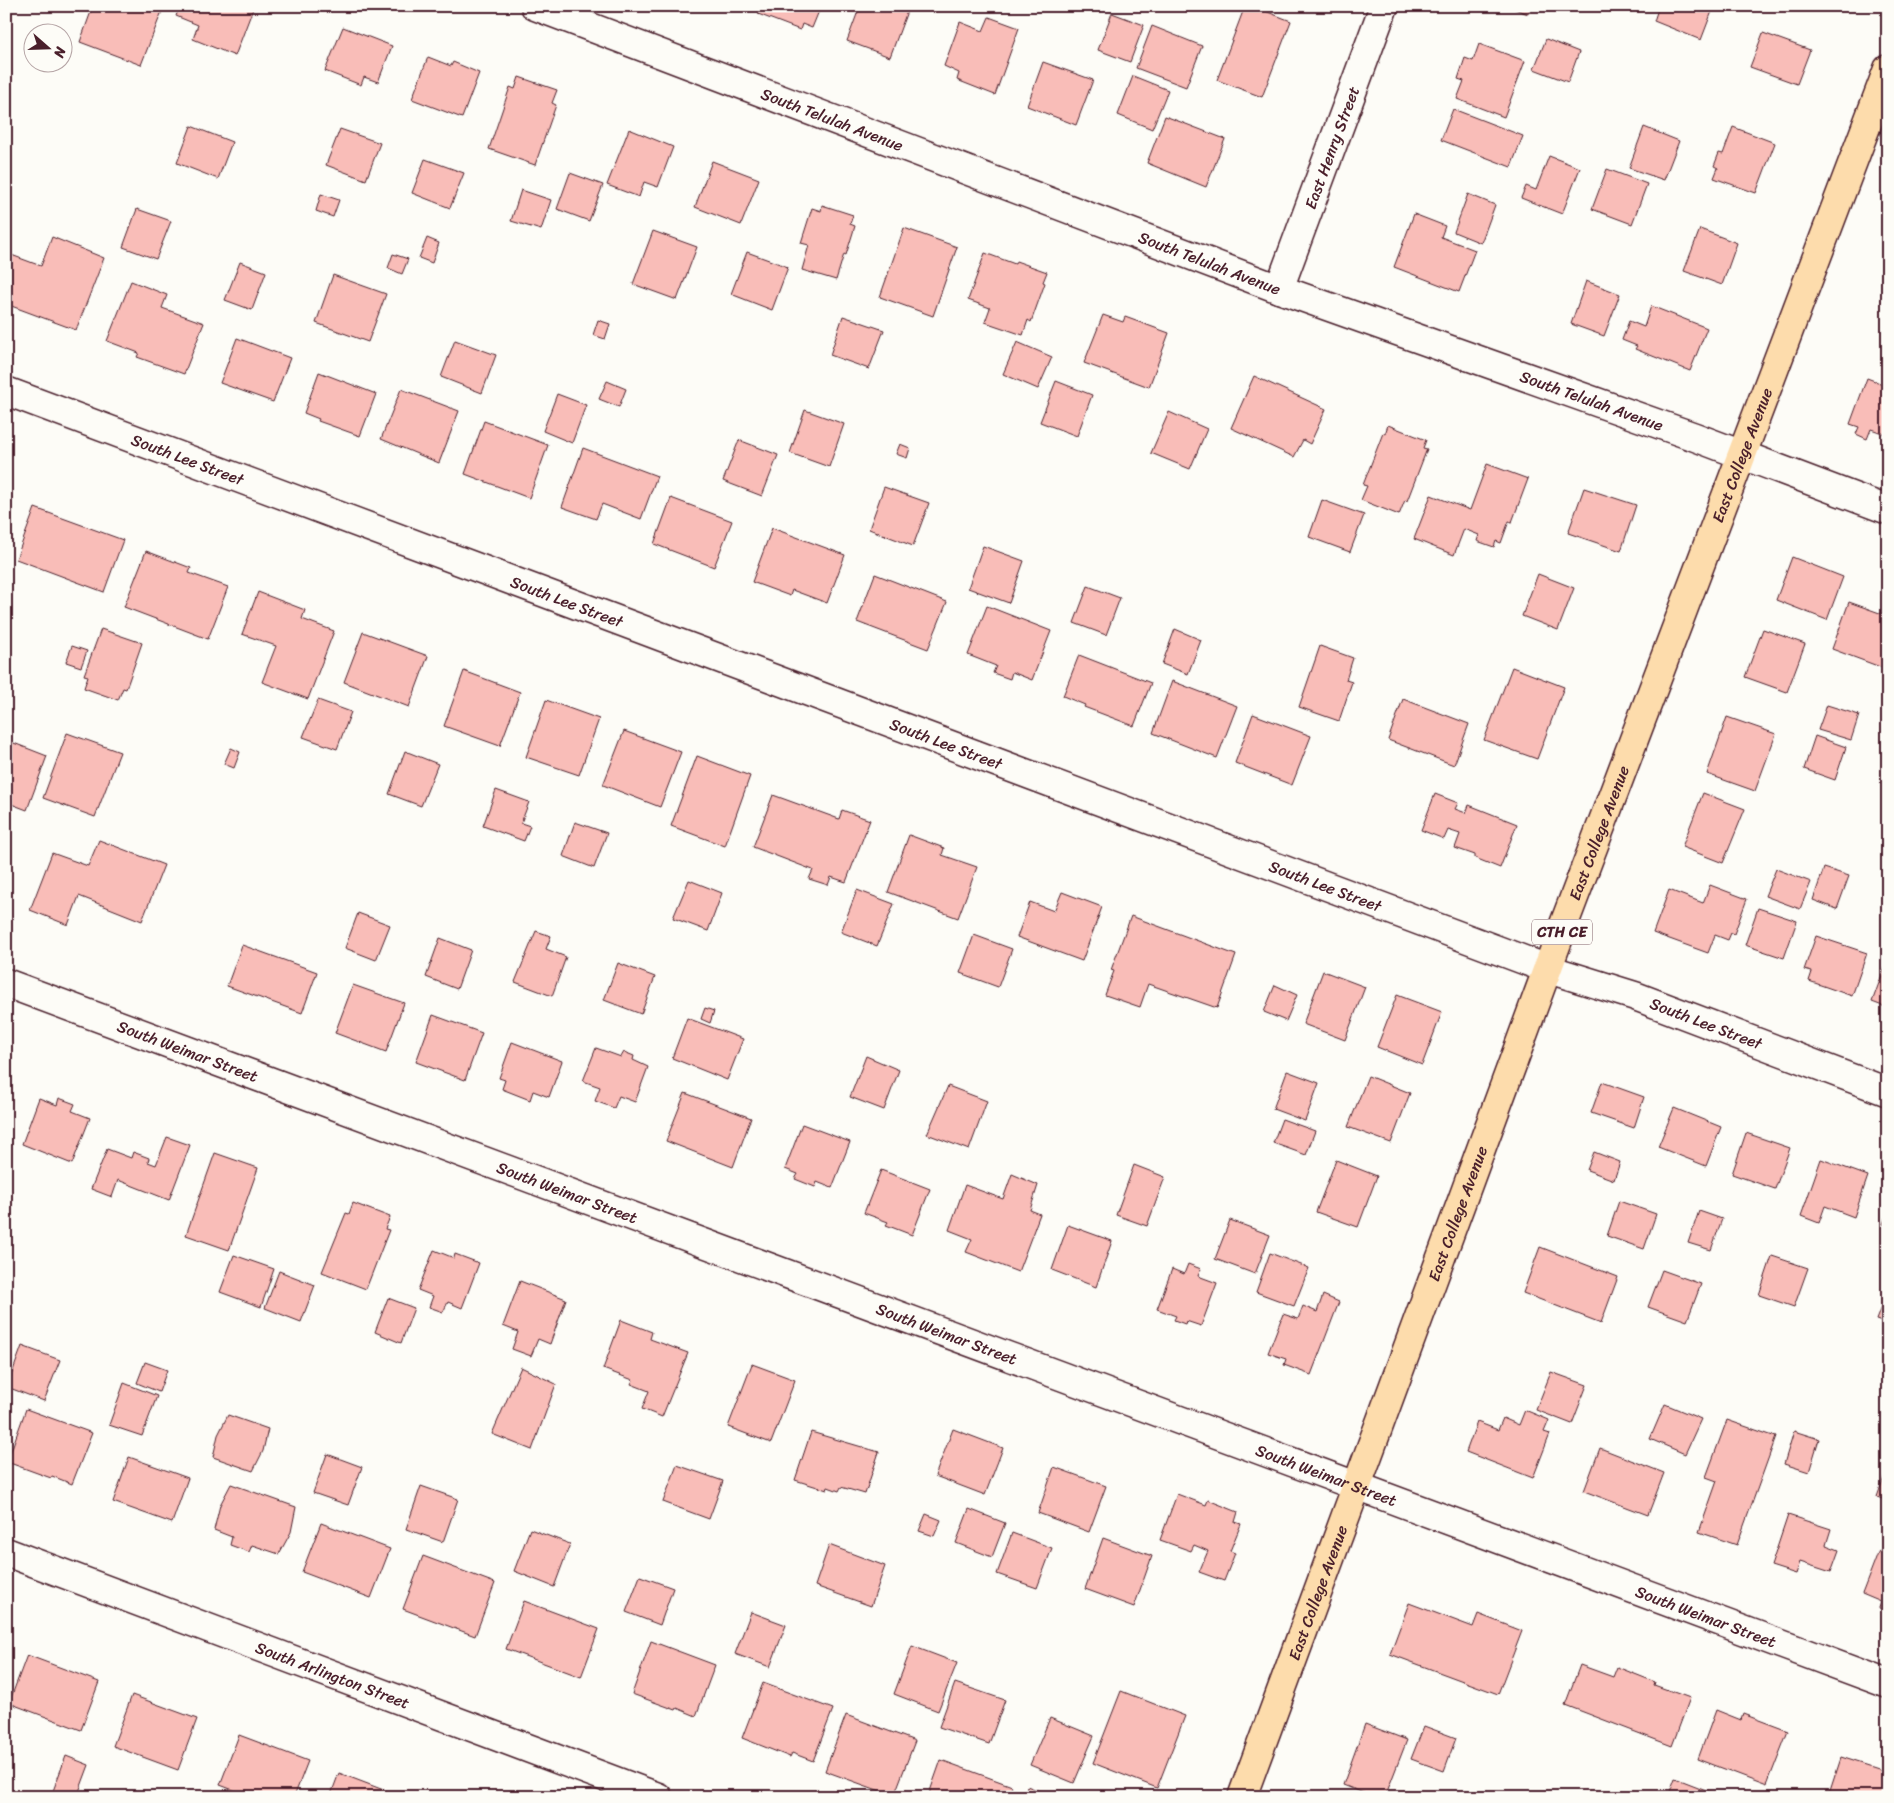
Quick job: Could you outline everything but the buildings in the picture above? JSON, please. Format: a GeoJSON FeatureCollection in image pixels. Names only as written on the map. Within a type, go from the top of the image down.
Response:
{"type":"FeatureCollection","features":[{"type":"Feature","properties":{"kind":"main road","name":"East College Avenue"},"geometry":{"type":"LineString","coordinates":[[1242,1797],[1548,969],[1888,69]]}},
{"type":"Feature","properties":{"kind":"street","name":"South Telulah Avenue"},"geometry":{"type":"LineString","coordinates":[[535,6],[1279,289],[1742,455],[1888,510]]}},
{"type":"Feature","properties":{"kind":"street","name":"East Henry Street"},"geometry":{"type":"LineString","coordinates":[[1279,289],[1384,6]]}},
{"type":"Feature","properties":{"kind":"street","name":"South Lee Street"},"geometry":{"type":"LineString","coordinates":[[6,391],[1548,969],[1635,996],[1888,1092]]}},
{"type":"Feature","properties":{"kind":"street","name":"South Weimar Street"},"geometry":{"type":"LineString","coordinates":[[6,983],[1888,1684]]}},
{"type":"Feature","properties":{"kind":"street","name":"South Arlington Street"},"geometry":{"type":"LineString","coordinates":[[6,1552],[658,1797]]}}]}
